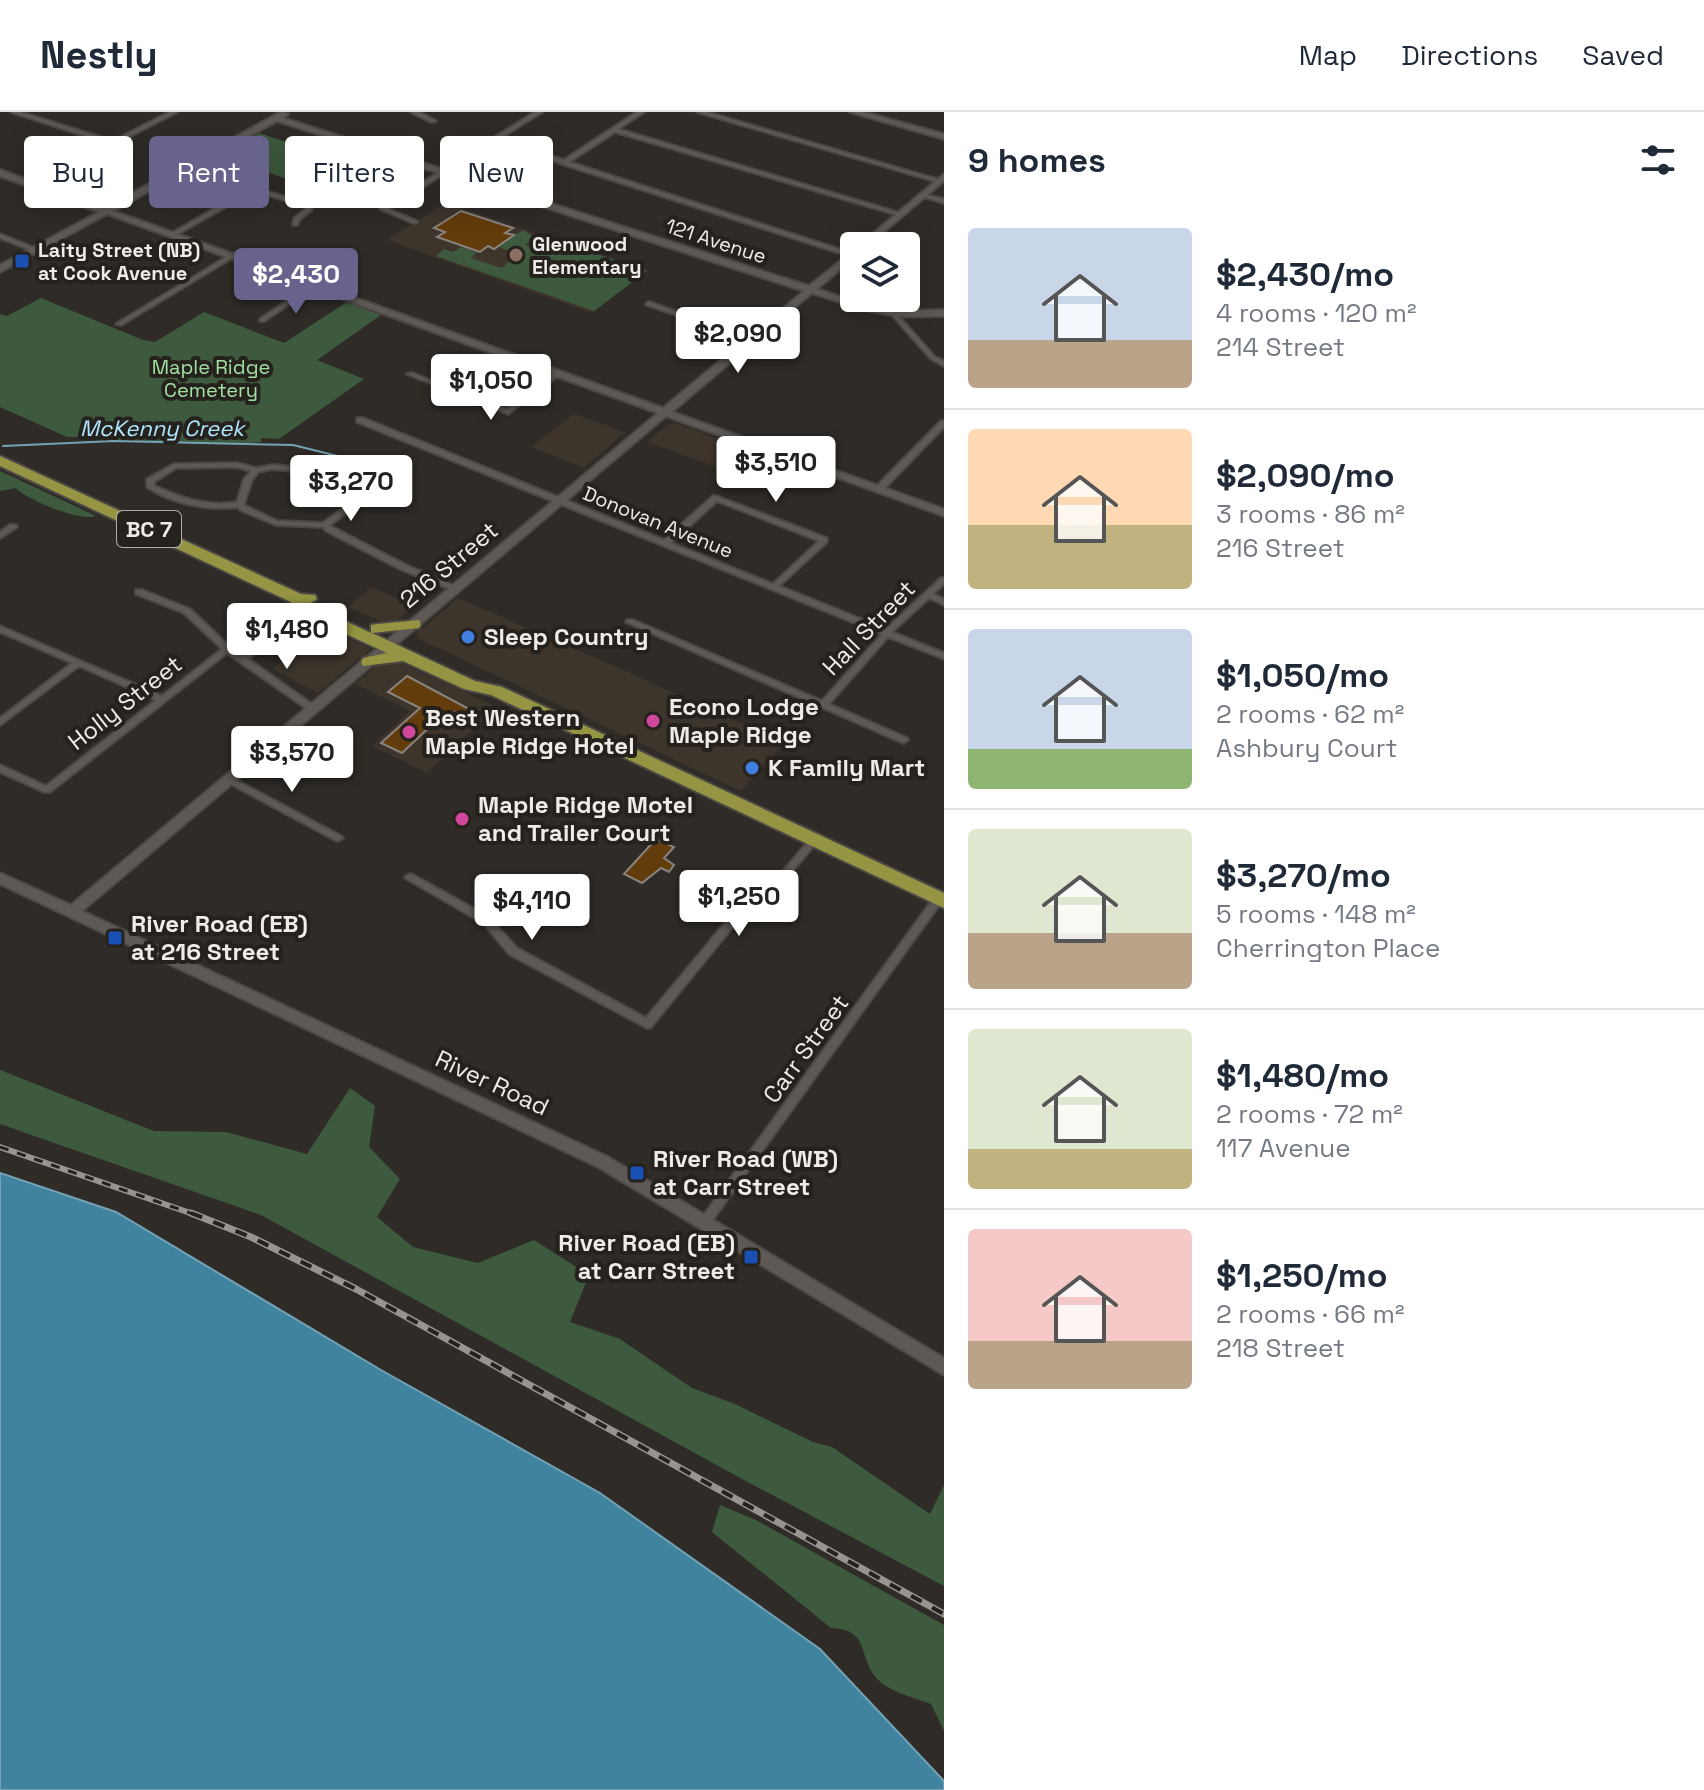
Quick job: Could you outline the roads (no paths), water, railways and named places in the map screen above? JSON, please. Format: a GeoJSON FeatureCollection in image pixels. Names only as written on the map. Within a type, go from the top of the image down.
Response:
{"type":"FeatureCollection","features":[{"type":"Feature","properties":{"kind":"highway","name":"BC 7"},"geometry":{"type":"LineString","coordinates":[[0,460],[298,599],[312,599],[377,629],[404,655],[470,685],[489,688],[941,899]]}},
{"type":"Feature","properties":{"kind":"highway","name":"BC 7"},"geometry":{"type":"LineString","coordinates":[[298,599],[302,607],[484,679],[489,688]]}},
{"type":"Feature","properties":{"kind":"highway"},"geometry":{"type":"LineString","coordinates":[[377,629],[413,624]]}},
{"type":"Feature","properties":{"kind":"highway"},"geometry":{"type":"LineString","coordinates":[[369,662],[404,655]]}},
{"type":"Feature","properties":{"kind":"street"},"geometry":{"type":"LineString","coordinates":[[14,112],[113,143],[174,112]]}},
{"type":"Feature","properties":{"kind":"street"},"geometry":{"type":"LineString","coordinates":[[0,269],[287,112]]}},
{"type":"Feature","properties":{"kind":"street"},"geometry":{"type":"LineString","coordinates":[[414,112],[433,121]]}},
{"type":"Feature","properties":{"kind":"street"},"geometry":{"type":"LineString","coordinates":[[501,136],[539,112]]}},
{"type":"Feature","properties":{"kind":"street"},"geometry":{"type":"LineString","coordinates":[[564,163],[641,112]]}},
{"type":"Feature","properties":{"kind":"street"},"geometry":{"type":"LineString","coordinates":[[700,112],[942,179]]}},
{"type":"Feature","properties":{"kind":"street"},"geometry":{"type":"LineString","coordinates":[[854,112],[944,137]]}},
{"type":"Feature","properties":{"kind":"street","name":"121 Avenue"},"geometry":{"type":"LineString","coordinates":[[276,118],[440,171]]}},
{"type":"Feature","properties":{"kind":"street"},"geometry":{"type":"LineString","coordinates":[[614,130],[900,214]]}},
{"type":"Feature","properties":{"kind":"street"},"geometry":{"type":"LineString","coordinates":[[553,159],[840,250]]}},
{"type":"Feature","properties":{"kind":"street"},"geometry":{"type":"LineString","coordinates":[[0,173],[316,284],[944,513]]}},
{"type":"Feature","properties":{"kind":"street"},"geometry":{"type":"LineString","coordinates":[[415,222],[383,209],[440,174]]}},
{"type":"Feature","properties":{"kind":"street"},"geometry":{"type":"LineString","coordinates":[[879,232],[942,179]]}},
{"type":"Feature","properties":{"kind":"street"},"geometry":{"type":"LineString","coordinates":[[269,194],[307,205],[309,210],[297,218],[295,224]]}},
{"type":"Feature","properties":{"kind":"street"},"geometry":{"type":"LineString","coordinates":[[923,195],[944,201]]}},
{"type":"Feature","properties":{"kind":"street","name":"121 Avenue"},"geometry":{"type":"LineString","coordinates":[[553,207],[810,290],[893,313],[944,313]]}},
{"type":"Feature","properties":{"kind":"street"},"geometry":{"type":"LineString","coordinates":[[174,234],[220,208]]}},
{"type":"Feature","properties":{"kind":"street"},"geometry":{"type":"LineString","coordinates":[[0,236],[35,250]]}},
{"type":"Feature","properties":{"kind":"street"},"geometry":{"type":"LineString","coordinates":[[119,324],[233,255]]}},
{"type":"Feature","properties":{"kind":"street","name":"216 Street"},"geometry":{"type":"LineString","coordinates":[[72,912],[840,265]]}},
{"type":"Feature","properties":{"kind":"street"},"geometry":{"type":"LineString","coordinates":[[262,320],[316,284]]}},
{"type":"Feature","properties":{"kind":"street"},"geometry":{"type":"LineString","coordinates":[[649,304],[753,340]]}},
{"type":"Feature","properties":{"kind":"street"},"geometry":{"type":"LineString","coordinates":[[893,313],[933,358],[944,364]]}},
{"type":"Feature","properties":{"kind":"street"},"geometry":{"type":"LineString","coordinates":[[410,374],[508,412],[559,373]]}},
{"type":"Feature","properties":{"kind":"street","name":"Donovan Avenue"},"geometry":{"type":"LineString","coordinates":[[360,420],[944,656]]}},
{"type":"Feature","properties":{"kind":"street"},"geometry":{"type":"LineString","coordinates":[[879,489],[944,423]]}},
{"type":"Feature","properties":{"kind":"street"},"geometry":{"type":"LineString","coordinates":[[237,465],[256,470],[295,469],[350,493],[353,499],[350,506],[325,525],[276,523],[240,504],[211,508],[190,504],[151,487],[150,481],[174,466],[237,465]]}},
{"type":"Feature","properties":{"kind":"street"},"geometry":{"type":"LineString","coordinates":[[240,504],[248,479],[256,470]]}},
{"type":"Feature","properties":{"kind":"street"},"geometry":{"type":"LineString","coordinates":[[666,543],[716,498],[824,540],[774,587]]}},
{"type":"Feature","properties":{"kind":"street"},"geometry":{"type":"LineString","coordinates":[[325,525],[403,567],[455,588]]}},
{"type":"Feature","properties":{"kind":"street"},"geometry":{"type":"LineString","coordinates":[[0,536],[13,527]]}},
{"type":"Feature","properties":{"kind":"street","name":"Hall Street"},"geometry":{"type":"LineString","coordinates":[[824,705],[888,633],[944,580]]}},
{"type":"Feature","properties":{"kind":"street"},"geometry":{"type":"LineString","coordinates":[[139,592],[187,611],[227,649],[313,709]]}},
{"type":"Feature","properties":{"kind":"street"},"geometry":{"type":"LineString","coordinates":[[928,595],[944,602]]}},
{"type":"Feature","properties":{"kind":"street"},"geometry":{"type":"LineString","coordinates":[[243,659],[291,621]]}},
{"type":"Feature","properties":{"kind":"street"},"geometry":{"type":"LineString","coordinates":[[630,622],[904,740]]}},
{"type":"Feature","properties":{"kind":"street"},"geometry":{"type":"LineString","coordinates":[[0,629],[162,699]]}},
{"type":"Feature","properties":{"kind":"street","name":"Holly Street"},"geometry":{"type":"LineString","coordinates":[[0,768],[47,790],[227,649]]}},
{"type":"Feature","properties":{"kind":"street"},"geometry":{"type":"LineString","coordinates":[[0,722],[78,663]]}},
{"type":"Feature","properties":{"kind":"street"},"geometry":{"type":"LineString","coordinates":[[230,780],[338,838]]}},
{"type":"Feature","properties":{"kind":"street"},"geometry":{"type":"LineString","coordinates":[[410,877],[486,920],[513,951],[647,1024],[747,903],[782,878],[814,840]]}},
{"type":"Feature","properties":{"kind":"street","name":"River Road"},"geometry":{"type":"LineString","coordinates":[[0,878],[603,1162],[944,1367]]}},
{"type":"Feature","properties":{"kind":"street","name":"Carr Street"},"geometry":{"type":"LineString","coordinates":[[705,1222],[941,899]]}},
{"type":"Feature","properties":{"kind":"water"},"geometry":{"type":"Polygon","coordinates":[[[0,1173],[116,1212],[381,1370],[600,1493],[820,1649],[944,1781],[944,1790],[0,1790],[0,1173]]]}},
{"type":"Feature","properties":{"kind":"waterway","name":"McKenny Creek"},"geometry":{"type":"LineString","coordinates":[[3,446],[114,441],[293,445],[366,463]]}},
{"type":"Feature","properties":{"kind":"railway"},"geometry":{"type":"LineString","coordinates":[[0,1147],[196,1215]]}},
{"type":"Feature","properties":{"kind":"railway"},"geometry":{"type":"LineString","coordinates":[[191,1213],[196,1215]]}},
{"type":"Feature","properties":{"kind":"railway"},"geometry":{"type":"LineString","coordinates":[[196,1215],[251,1237],[356,1289],[944,1614]]}},
{"type":"Feature","properties":{"kind":"place","name":"Glenwood Elementary"},"geometry":{"type":"Point","coordinates":[516,255]}},
{"type":"Feature","properties":{"kind":"place","name":"Laity Street (NB) at Cook Avenue"},"geometry":{"type":"Point","coordinates":[22,261]}},
{"type":"Feature","properties":{"kind":"place","name":"Sleep Country"},"geometry":{"type":"Point","coordinates":[468,637]}},
{"type":"Feature","properties":{"kind":"place","name":"Econo Lodge Maple Ridge"},"geometry":{"type":"Point","coordinates":[653,721]}},
{"type":"Feature","properties":{"kind":"place","name":"Best Western Maple Ridge Hotel"},"geometry":{"type":"Point","coordinates":[409,732]}},
{"type":"Feature","properties":{"kind":"place","name":"K Family Mart"},"geometry":{"type":"Point","coordinates":[752,768]}},
{"type":"Feature","properties":{"kind":"place","name":"Maple Ridge Motel and Trailer Court"},"geometry":{"type":"Point","coordinates":[462,819]}},
{"type":"Feature","properties":{"kind":"place","name":"River Road (EB) at 216 Street"},"geometry":{"type":"Point","coordinates":[115,938]}},
{"type":"Feature","properties":{"kind":"place","name":"River Road (WB) at Carr Street"},"geometry":{"type":"Point","coordinates":[637,1173]}},
{"type":"Feature","properties":{"kind":"place","name":"River Road (EB) at Carr Street"},"geometry":{"type":"Point","coordinates":[751,1257]}},
{"type":"Feature","properties":{"kind":"park label","name":"Maple Ridge Cemetery"},"geometry":{"type":"Point","coordinates":[211,378]}}]}
